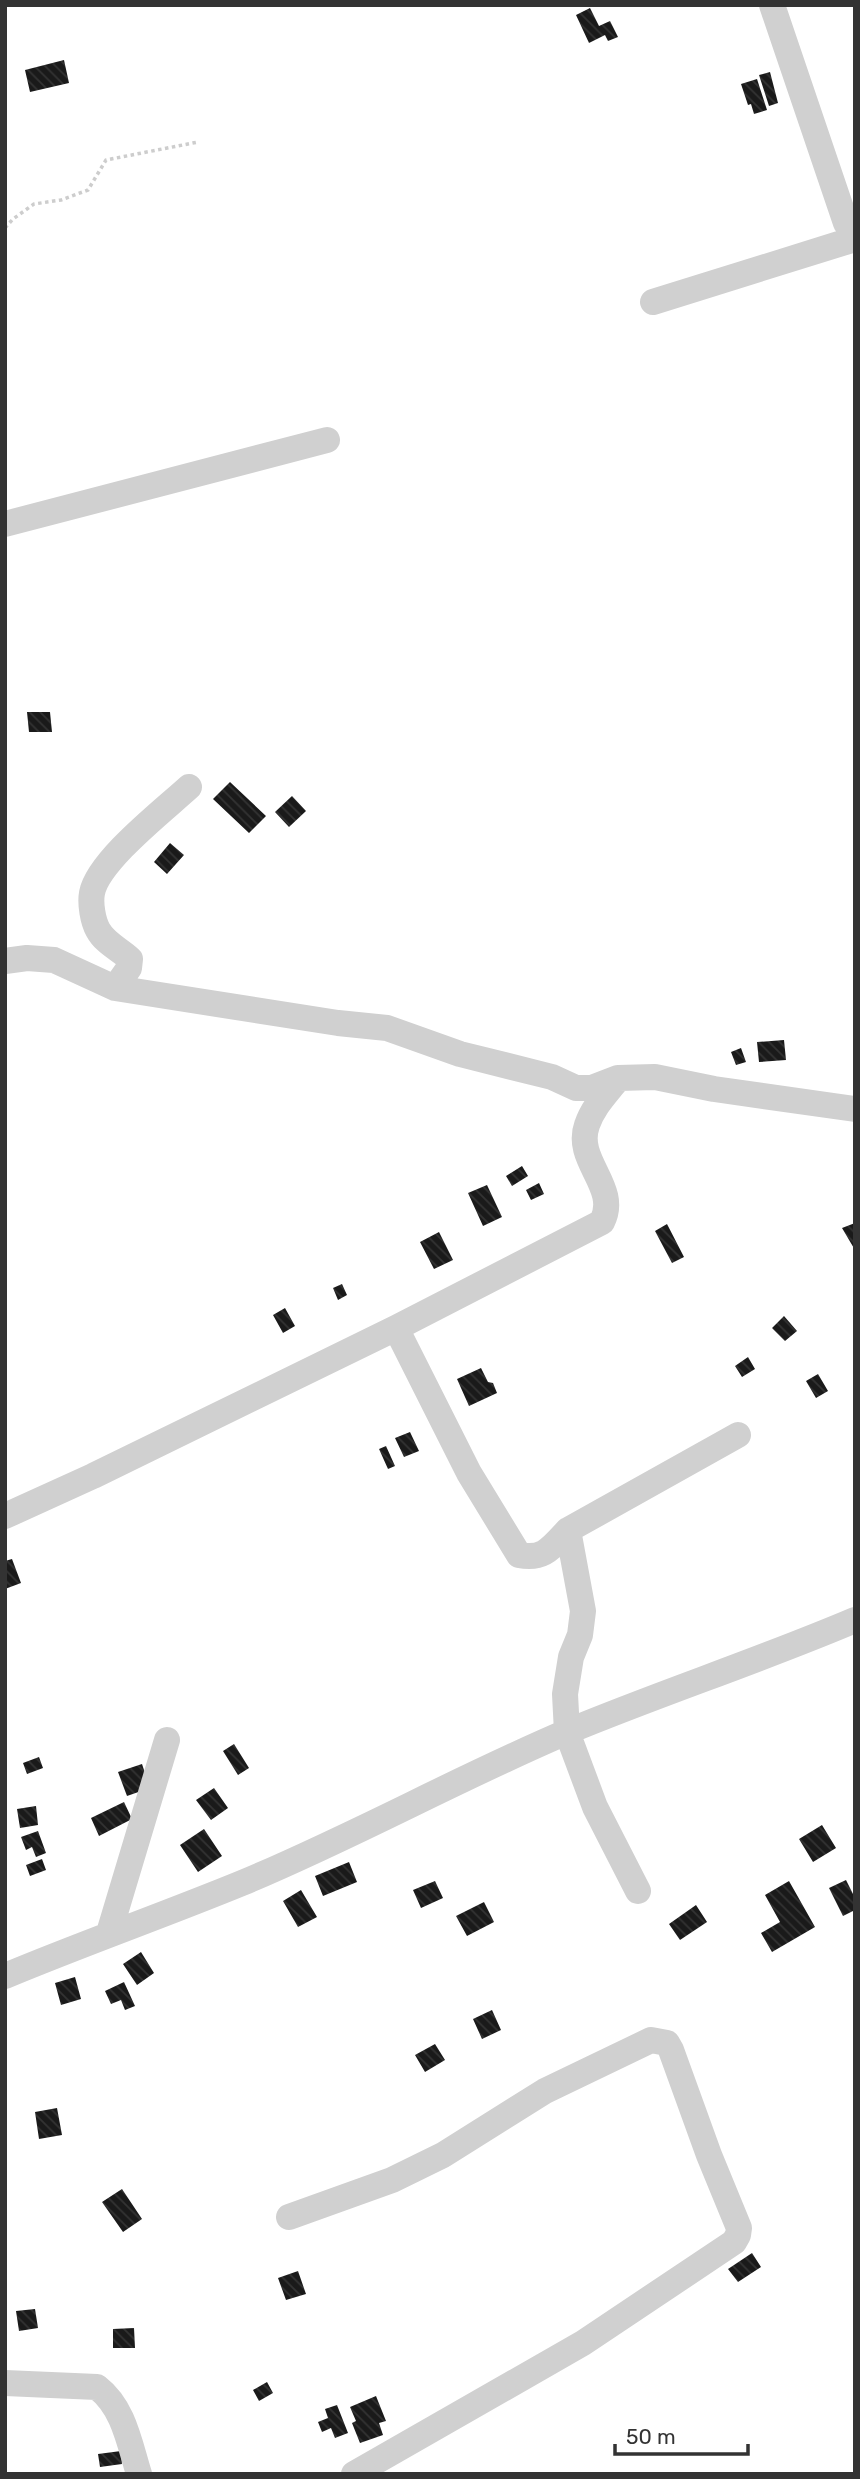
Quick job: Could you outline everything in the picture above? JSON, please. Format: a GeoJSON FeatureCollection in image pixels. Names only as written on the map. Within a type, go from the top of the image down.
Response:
{"type":"FeatureCollection","features":[{"type":"Feature","properties":{"kind":"street"},"geometry":{"type":"LineString","coordinates":[[772,5],[846,223],[855,232]]}},
{"type":"Feature","properties":{"kind":"street"},"geometry":{"type":"LineString","coordinates":[[653,302],[855,239]]}},
{"type":"Feature","properties":{"kind":"street"},"geometry":{"type":"LineString","coordinates":[[5,524],[327,440]]}},
{"type":"Feature","properties":{"kind":"street"},"geometry":{"type":"LineString","coordinates":[[115,988],[129,968],[130,959],[104,939],[97,928],[93,918],[92,893],[108,863],[189,787]]}},
{"type":"Feature","properties":{"kind":"street"},"geometry":{"type":"LineString","coordinates":[[5,961],[27,958],[54,960],[115,988],[338,1023],[387,1028],[460,1054],[552,1077],[576,1088],[592,1088],[618,1078],[655,1077],[714,1089],[855,1109]]}},
{"type":"Feature","properties":{"kind":"street"},"geometry":{"type":"LineString","coordinates":[[5,1516],[396,1328],[602,1222],[608,1211],[607,1193],[586,1153],[585,1127],[596,1106],[618,1078]]}},
{"type":"Feature","properties":{"kind":"street"},"geometry":{"type":"LineString","coordinates":[[396,1328],[469,1473],[519,1555],[533,1558],[548,1552],[568,1530],[738,1435]]}},
{"type":"Feature","properties":{"kind":"street"},"geometry":{"type":"LineString","coordinates":[[568,1530],[583,1611],[580,1635],[571,1657],[565,1694],[567,1732],[594,1807],[638,1891]]}},
{"type":"Feature","properties":{"kind":"street"},"geometry":{"type":"LineString","coordinates":[[5,1976],[243,1882],[567,1732],[703,1678],[802,1643],[855,1620]]}},
{"type":"Feature","properties":{"kind":"street"},"geometry":{"type":"LineString","coordinates":[[109,1933],[167,1740]]}},
{"type":"Feature","properties":{"kind":"street"},"geometry":{"type":"LineString","coordinates":[[289,2217],[392,2180],[443,2155],[545,2091],[651,2040],[667,2043],[671,2050],[739,2228],[734,2242],[583,2343],[354,2474]]}},
{"type":"Feature","properties":{"kind":"street"},"geometry":{"type":"LineString","coordinates":[[5,2383],[97,2387],[108,2396],[122,2418],[139,2474]]}},
{"type":"Feature","properties":{"kind":"path"},"geometry":{"type":"LineString","coordinates":[[5,228],[34,204],[61,200],[89,190],[106,160],[198,142]]}},
{"type":"Feature","properties":{"kind":"building"},"geometry":{"type":"Polygon","coordinates":[[[590,8],[599,26],[610,21],[618,37],[608,41],[605,35],[589,43],[576,15],[590,8]]]}},
{"type":"Feature","properties":{"kind":"building"},"geometry":{"type":"Polygon","coordinates":[[[64,60],[69,83],[30,92],[25,70],[64,60]]]}},
{"type":"Feature","properties":{"kind":"building"},"geometry":{"type":"Polygon","coordinates":[[[770,72],[778,103],[769,106],[759,75],[770,72]]]}},
{"type":"Feature","properties":{"kind":"building"},"geometry":{"type":"Polygon","coordinates":[[[757,79],[767,110],[754,114],[741,84],[757,79]]]}},
{"type":"Feature","properties":{"kind":"building"},"geometry":{"type":"Polygon","coordinates":[[[27,712],[50,712],[52,732],[29,732],[27,712]]]}},
{"type":"Feature","properties":{"kind":"building"},"geometry":{"type":"Polygon","coordinates":[[[230,782],[266,816],[249,833],[213,799],[230,782]]]}},
{"type":"Feature","properties":{"kind":"building"},"geometry":{"type":"Polygon","coordinates":[[[292,796],[306,811],[289,827],[275,812],[292,796]]]}},
{"type":"Feature","properties":{"kind":"building"},"geometry":{"type":"Polygon","coordinates":[[[170,843],[184,855],[167,874],[154,862],[170,843]]]}},
{"type":"Feature","properties":{"kind":"building"},"geometry":{"type":"Polygon","coordinates":[[[784,1040],[786,1060],[759,1062],[757,1042],[784,1040]]]}},
{"type":"Feature","properties":{"kind":"building"},"geometry":{"type":"Polygon","coordinates":[[[741,1048],[746,1062],[736,1065],[731,1052],[741,1048]]]}},
{"type":"Feature","properties":{"kind":"building"},"geometry":{"type":"Polygon","coordinates":[[[522,1166],[528,1176],[512,1186],[506,1176],[522,1166]]]}},
{"type":"Feature","properties":{"kind":"building"},"geometry":{"type":"Polygon","coordinates":[[[539,1183],[544,1194],[531,1200],[526,1190],[539,1183]]]}},
{"type":"Feature","properties":{"kind":"building"},"geometry":{"type":"Polygon","coordinates":[[[487,1185],[502,1217],[483,1226],[468,1193],[487,1185]]]}},
{"type":"Feature","properties":{"kind":"building"},"geometry":{"type":"Polygon","coordinates":[[[855,1223],[855,1250],[842,1228],[855,1223]]]}},
{"type":"Feature","properties":{"kind":"building"},"geometry":{"type":"Polygon","coordinates":[[[667,1224],[684,1257],[672,1263],[655,1231],[667,1224]]]}},
{"type":"Feature","properties":{"kind":"building"},"geometry":{"type":"Polygon","coordinates":[[[439,1232],[453,1260],[434,1269],[420,1242],[439,1232]]]}},
{"type":"Feature","properties":{"kind":"building"},"geometry":{"type":"Polygon","coordinates":[[[342,1284],[347,1295],[338,1300],[333,1288],[342,1284]]]}},
{"type":"Feature","properties":{"kind":"building"},"geometry":{"type":"Polygon","coordinates":[[[285,1308],[295,1326],[283,1333],[273,1315],[285,1308]]]}},
{"type":"Feature","properties":{"kind":"building"},"geometry":{"type":"Polygon","coordinates":[[[784,1316],[797,1331],[785,1341],[772,1328],[784,1316]]]}},
{"type":"Feature","properties":{"kind":"building"},"geometry":{"type":"Polygon","coordinates":[[[748,1357],[755,1369],[742,1377],[735,1366],[748,1357]]]}},
{"type":"Feature","properties":{"kind":"building"},"geometry":{"type":"Polygon","coordinates":[[[481,1368],[497,1393],[469,1406],[457,1379],[481,1368]]]}},
{"type":"Feature","properties":{"kind":"building"},"geometry":{"type":"Polygon","coordinates":[[[818,1374],[828,1391],[816,1398],[806,1381],[818,1374]]]}},
{"type":"Feature","properties":{"kind":"building"},"geometry":{"type":"Polygon","coordinates":[[[410,1432],[419,1451],[404,1457],[395,1438],[410,1432]]]}},
{"type":"Feature","properties":{"kind":"building"},"geometry":{"type":"Polygon","coordinates":[[[386,1446],[395,1466],[388,1469],[379,1449],[386,1446]]]}},
{"type":"Feature","properties":{"kind":"building"},"geometry":{"type":"Polygon","coordinates":[[[12,1559],[21,1583],[5,1589],[5,1561],[12,1559]]]}},
{"type":"Feature","properties":{"kind":"building"},"geometry":{"type":"Polygon","coordinates":[[[234,1744],[249,1768],[238,1775],[223,1751],[234,1744]]]}},
{"type":"Feature","properties":{"kind":"building"},"geometry":{"type":"Polygon","coordinates":[[[39,1757],[43,1768],[27,1774],[23,1763],[39,1757]]]}},
{"type":"Feature","properties":{"kind":"building"},"geometry":{"type":"Polygon","coordinates":[[[142,1764],[150,1788],[127,1796],[118,1772],[142,1764]]]}},
{"type":"Feature","properties":{"kind":"building"},"geometry":{"type":"Polygon","coordinates":[[[214,1788],[228,1808],[211,1820],[196,1800],[214,1788]]]}},
{"type":"Feature","properties":{"kind":"building"},"geometry":{"type":"Polygon","coordinates":[[[124,1802],[132,1819],[99,1836],[91,1818],[124,1802]]]}},
{"type":"Feature","properties":{"kind":"building"},"geometry":{"type":"Polygon","coordinates":[[[36,1806],[38,1825],[20,1828],[17,1809],[36,1806]]]}},
{"type":"Feature","properties":{"kind":"building"},"geometry":{"type":"Polygon","coordinates":[[[822,1825],[836,1848],[813,1862],[799,1839],[822,1825]]]}},
{"type":"Feature","properties":{"kind":"building"},"geometry":{"type":"Polygon","coordinates":[[[204,1829],[222,1856],[198,1872],[180,1845],[204,1829]]]}},
{"type":"Feature","properties":{"kind":"building"},"geometry":{"type":"Polygon","coordinates":[[[38,1831],[46,1853],[36,1857],[32,1847],[26,1850],[21,1837],[38,1831]]]}},
{"type":"Feature","properties":{"kind":"building"},"geometry":{"type":"Polygon","coordinates":[[[42,1859],[46,1870],[30,1876],[26,1865],[42,1859]]]}},
{"type":"Feature","properties":{"kind":"building"},"geometry":{"type":"Polygon","coordinates":[[[349,1862],[357,1882],[323,1896],[315,1876],[349,1862]]]}},
{"type":"Feature","properties":{"kind":"building"},"geometry":{"type":"Polygon","coordinates":[[[846,1880],[855,1898],[855,1910],[843,1916],[829,1888],[846,1880]]]}},
{"type":"Feature","properties":{"kind":"building"},"geometry":{"type":"Polygon","coordinates":[[[435,1881],[443,1898],[421,1908],[413,1890],[435,1881]]]}},
{"type":"Feature","properties":{"kind":"building"},"geometry":{"type":"Polygon","coordinates":[[[789,1881],[815,1927],[772,1952],[761,1933],[780,1922],[765,1895],[789,1881]]]}},
{"type":"Feature","properties":{"kind":"building"},"geometry":{"type":"Polygon","coordinates":[[[301,1890],[317,1917],[298,1927],[283,1901],[301,1890]]]}},
{"type":"Feature","properties":{"kind":"building"},"geometry":{"type":"Polygon","coordinates":[[[484,1902],[494,1922],[467,1936],[456,1916],[484,1902]]]}},
{"type":"Feature","properties":{"kind":"building"},"geometry":{"type":"Polygon","coordinates":[[[696,1905],[707,1922],[680,1940],[669,1924],[696,1905]]]}},
{"type":"Feature","properties":{"kind":"building"},"geometry":{"type":"Polygon","coordinates":[[[141,1952],[154,1973],[137,1985],[123,1964],[141,1952]]]}},
{"type":"Feature","properties":{"kind":"building"},"geometry":{"type":"Polygon","coordinates":[[[75,1977],[81,1999],[61,2005],[55,1983],[75,1977]]]}},
{"type":"Feature","properties":{"kind":"building"},"geometry":{"type":"Polygon","coordinates":[[[124,1982],[135,2006],[125,2010],[121,2000],[111,2004],[105,1991],[124,1982]]]}},
{"type":"Feature","properties":{"kind":"building"},"geometry":{"type":"Polygon","coordinates":[[[492,2010],[501,2030],[482,2039],[473,2019],[492,2010]]]}},
{"type":"Feature","properties":{"kind":"building"},"geometry":{"type":"Polygon","coordinates":[[[435,2044],[445,2060],[425,2072],[415,2055],[435,2044]]]}},
{"type":"Feature","properties":{"kind":"building"},"geometry":{"type":"Polygon","coordinates":[[[57,2108],[62,2135],[39,2139],[35,2112],[57,2108]]]}},
{"type":"Feature","properties":{"kind":"building"},"geometry":{"type":"Polygon","coordinates":[[[122,2189],[142,2219],[123,2232],[102,2202],[122,2189]]]}},
{"type":"Feature","properties":{"kind":"building"},"geometry":{"type":"Polygon","coordinates":[[[752,2253],[761,2267],[738,2282],[728,2269],[752,2253]]]}},
{"type":"Feature","properties":{"kind":"building"},"geometry":{"type":"Polygon","coordinates":[[[298,2271],[306,2294],[286,2300],[278,2278],[298,2271]]]}},
{"type":"Feature","properties":{"kind":"building"},"geometry":{"type":"Polygon","coordinates":[[[35,2309],[38,2328],[19,2331],[16,2311],[35,2309]]]}},
{"type":"Feature","properties":{"kind":"building"},"geometry":{"type":"Polygon","coordinates":[[[134,2328],[135,2348],[113,2348],[113,2329],[134,2328]]]}},
{"type":"Feature","properties":{"kind":"building"},"geometry":{"type":"Polygon","coordinates":[[[267,2382],[273,2393],[259,2401],[253,2390],[267,2382]]]}},
{"type":"Feature","properties":{"kind":"building"},"geometry":{"type":"Polygon","coordinates":[[[376,2396],[386,2421],[379,2423],[383,2435],[360,2443],[352,2423],[356,2421],[350,2407],[376,2396]]]}},
{"type":"Feature","properties":{"kind":"building"},"geometry":{"type":"Polygon","coordinates":[[[337,2405],[348,2433],[335,2438],[331,2428],[322,2432],[318,2422],[328,2418],[325,2409],[337,2405]]]}},
{"type":"Feature","properties":{"kind":"building"},"geometry":{"type":"Polygon","coordinates":[[[121,2451],[122,2464],[100,2467],[98,2454],[121,2451]]]}}]}
